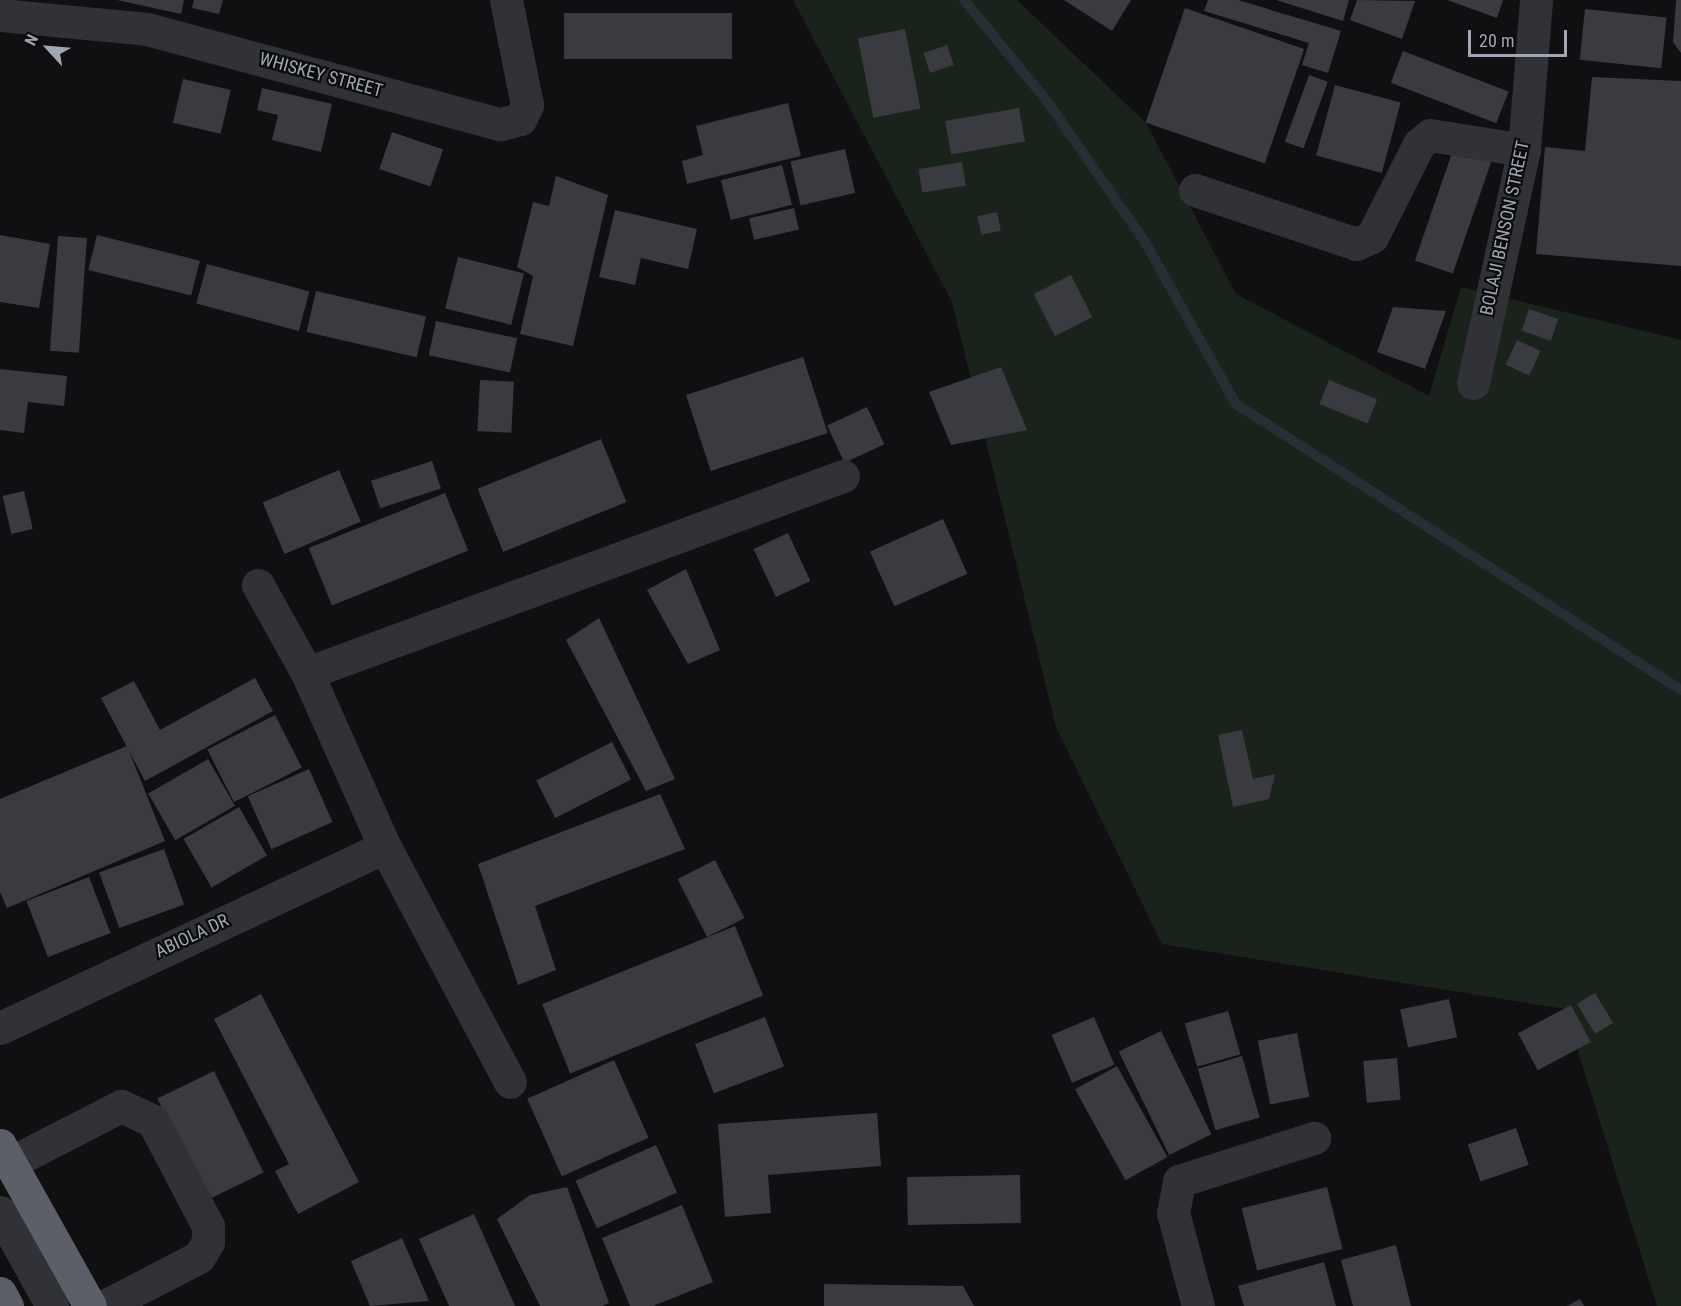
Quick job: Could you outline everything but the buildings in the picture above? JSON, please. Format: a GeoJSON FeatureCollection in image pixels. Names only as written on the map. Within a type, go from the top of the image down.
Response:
{"type":"FeatureCollection","features":[{"type":"Feature","properties":{"kind":"highway"},"geometry":{"type":"LineString","coordinates":[[5,1154],[90,1306]]}},
{"type":"Feature","properties":{"kind":"street","name":"WHISKEY STREET"},"geometry":{"type":"LineString","coordinates":[[0,15],[147,29],[500,124],[520,119],[527,105],[506,0]]}},
{"type":"Feature","properties":{"kind":"street","name":"BOLAJI BENSON STREET"},"geometry":{"type":"LineString","coordinates":[[1473,383],[1524,150],[1536,0]]}},
{"type":"Feature","properties":{"kind":"street"},"geometry":{"type":"LineString","coordinates":[[1195,190],[1356,244],[1372,237],[1419,144],[1430,135],[1524,150]]}},
{"type":"Feature","properties":{"kind":"street"},"geometry":{"type":"LineString","coordinates":[[308,674],[843,476]]}},
{"type":"Feature","properties":{"kind":"street"},"geometry":{"type":"LineString","coordinates":[[258,585],[308,674],[385,848],[510,1082]]}},
{"type":"Feature","properties":{"kind":"street","name":"ABIOLA DR"},"geometry":{"type":"LineString","coordinates":[[0,1028],[385,848]]}},
{"type":"Feature","properties":{"kind":"street"},"geometry":{"type":"LineString","coordinates":[[5,1154],[121,1106],[153,1121],[208,1226],[208,1242],[199,1257],[105,1306]]}},
{"type":"Feature","properties":{"kind":"street"},"geometry":{"type":"LineString","coordinates":[[1198,1306],[1173,1213],[1179,1181],[1314,1138]]}},
{"type":"Feature","properties":{"kind":"street"},"geometry":{"type":"LineString","coordinates":[[0,1212],[52,1306]]}},
{"type":"Feature","properties":{"kind":"shaded area"},"geometry":{"type":"Polygon","coordinates":[[[793,0],[1017,0],[1146,123],[1236,294],[1429,396],[1461,287],[1681,340],[1681,1306],[1657,1306],[1565,1009],[1162,944],[1056,727],[952,302],[793,0]]]}},
{"type":"Feature","properties":{"kind":"waterway"},"geometry":{"type":"LineString","coordinates":[[964,0],[1047,101],[1145,242],[1236,404],[1681,690]]}}]}
